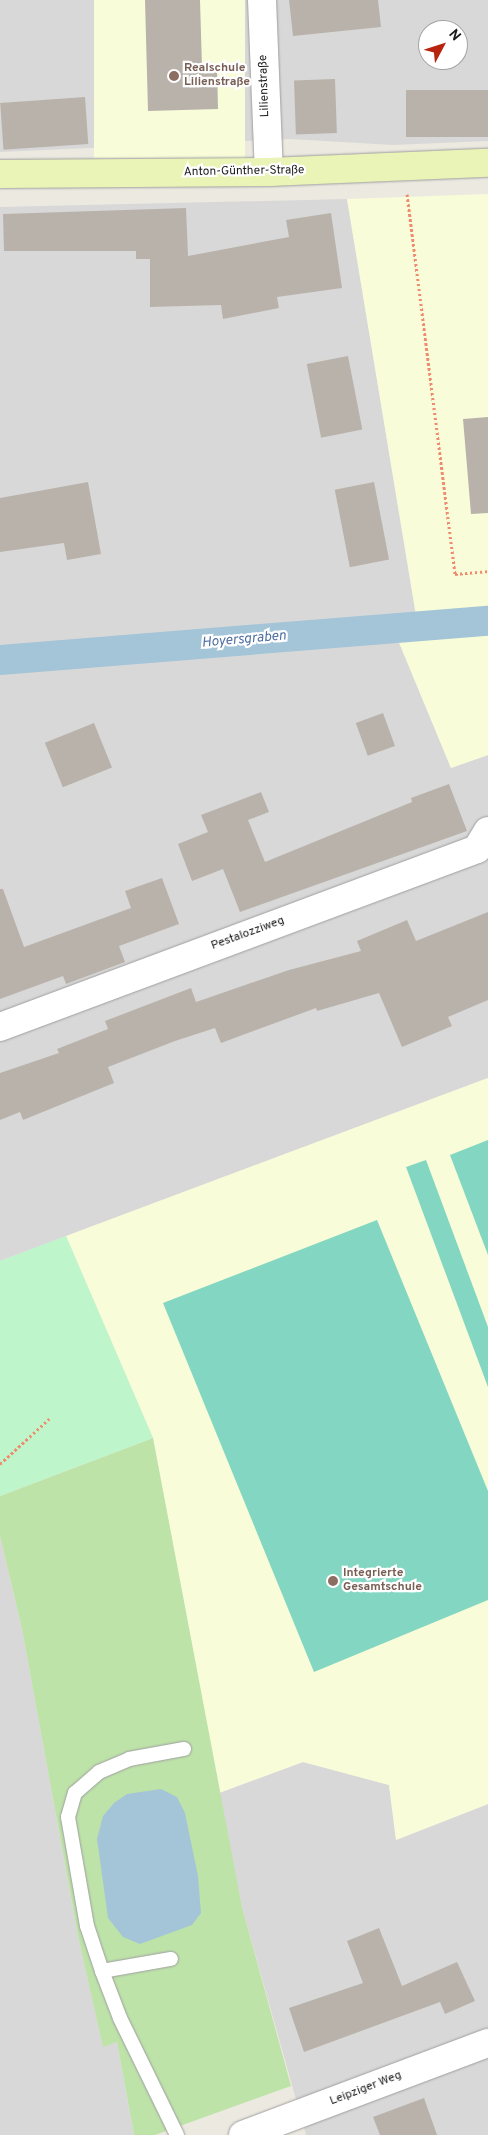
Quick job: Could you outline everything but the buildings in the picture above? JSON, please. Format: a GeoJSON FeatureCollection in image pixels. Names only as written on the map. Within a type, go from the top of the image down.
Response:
{"type":"FeatureCollection","features":[{"type":"Feature","properties":{"kind":"main road","name":"Anton-Günther-Straße"},"geometry":{"type":"LineString","coordinates":[[0,174],[269,172],[488,164]]}},
{"type":"Feature","properties":{"kind":"street","name":"Lilienstraße"},"geometry":{"type":"LineString","coordinates":[[262,0],[269,172]]}},
{"type":"Feature","properties":{"kind":"street","name":"Pestalozziweg"},"geometry":{"type":"LineString","coordinates":[[0,1026],[477,849],[488,831]]}},
{"type":"Feature","properties":{"kind":"street","name":"Leipziger Weg"},"geometry":{"type":"LineString","coordinates":[[243,2135],[488,2043]]}},
{"type":"Feature","properties":{"kind":"lane"},"geometry":{"type":"LineString","coordinates":[[177,2135],[120,2018],[102,1971],[87,1926],[68,1817],[75,1793],[99,1772],[129,1759],[184,1749]]}},
{"type":"Feature","properties":{"kind":"lane"},"geometry":{"type":"LineString","coordinates":[[102,1971],[171,1959]]}},
{"type":"Feature","properties":{"kind":"path"},"geometry":{"type":"LineString","coordinates":[[403,166],[454,574],[488,571]]}},
{"type":"Feature","properties":{"kind":"path"},"geometry":{"type":"LineString","coordinates":[[0,1464],[49,1420]]}},
{"type":"Feature","properties":{"kind":"shaded area"},"geometry":{"type":"Polygon","coordinates":[[[0,0],[488,0],[488,141],[393,145],[290,139],[0,152],[0,0]]]}},
{"type":"Feature","properties":{"kind":"shaded area","name":"Realschule Lilienstraße"},"geometry":{"type":"Polygon","coordinates":[[[94,0],[245,0],[245,158],[94,158],[94,0]]]}},
{"type":"Feature","properties":{"kind":"shaded area"},"geometry":{"type":"Polygon","coordinates":[[[488,194],[488,755],[451,768],[393,628],[417,621],[347,199],[488,194]]]}},
{"type":"Feature","properties":{"kind":"shaded area"},"geometry":{"type":"Polygon","coordinates":[[[347,199],[417,622],[393,628],[451,768],[488,755],[488,1078],[0,1261],[0,207],[347,199]]]}},
{"type":"Feature","properties":{"kind":"shaded area","name":"Integrierte Gesamtschule"},"geometry":{"type":"Polygon","coordinates":[[[488,1078],[488,1804],[396,1840],[389,1785],[303,1762],[219,1793],[153,1438],[66,1236],[488,1078]]]}},
{"type":"Feature","properties":{"kind":"shaded area"},"geometry":{"type":"Polygon","coordinates":[[[66,1236],[153,1438],[0,1496],[0,1261],[66,1236]]]}},
{"type":"Feature","properties":{"kind":"shaded area"},"geometry":{"type":"Polygon","coordinates":[[[0,1536],[22,1629],[79,1941],[103,2046],[117,2042],[134,2135],[0,2135],[0,1536]]]}},
{"type":"Feature","properties":{"kind":"shaded area"},"geometry":{"type":"Polygon","coordinates":[[[303,1762],[389,1785],[396,1840],[488,1804],[488,2135],[306,2135],[242,1907],[219,1793],[303,1762]]]}},
{"type":"Feature","properties":{"kind":"green space"},"geometry":{"type":"Polygon","coordinates":[[[488,1140],[488,1255],[450,1155],[488,1140]]]}},
{"type":"Feature","properties":{"kind":"green space"},"geometry":{"type":"Polygon","coordinates":[[[426,1160],[488,1327],[488,1387],[406,1167],[426,1160]]]}},
{"type":"Feature","properties":{"kind":"green space"},"geometry":{"type":"Polygon","coordinates":[[[377,1220],[488,1491],[488,1600],[314,1672],[163,1303],[377,1220]]]}},
{"type":"Feature","properties":{"kind":"green space"},"geometry":{"type":"Polygon","coordinates":[[[153,1438],[242,1907],[291,2086],[155,2135],[134,2135],[117,2042],[103,2047],[79,1941],[22,1629],[0,1536],[0,1496],[153,1438]]]}},
{"type":"Feature","properties":{"kind":"water"},"geometry":{"type":"Polygon","coordinates":[[[161,1789],[177,1797],[185,1813],[198,1876],[201,1913],[192,1925],[140,1944],[123,1937],[108,1918],[97,1839],[103,1816],[114,1803],[127,1794],[161,1789]]]}},
{"type":"Feature","properties":{"kind":"waterway","name":"Hoyersgraben"},"geometry":{"type":"LineString","coordinates":[[0,660],[488,621]]}},
{"type":"Feature","properties":{"kind":"place","name":"Realschule Lilienstraße"},"geometry":{"type":"Point","coordinates":[174,76]}},
{"type":"Feature","properties":{"kind":"place","name":"Integrierte Gesamtschule"},"geometry":{"type":"Point","coordinates":[333,1581]}}]}
